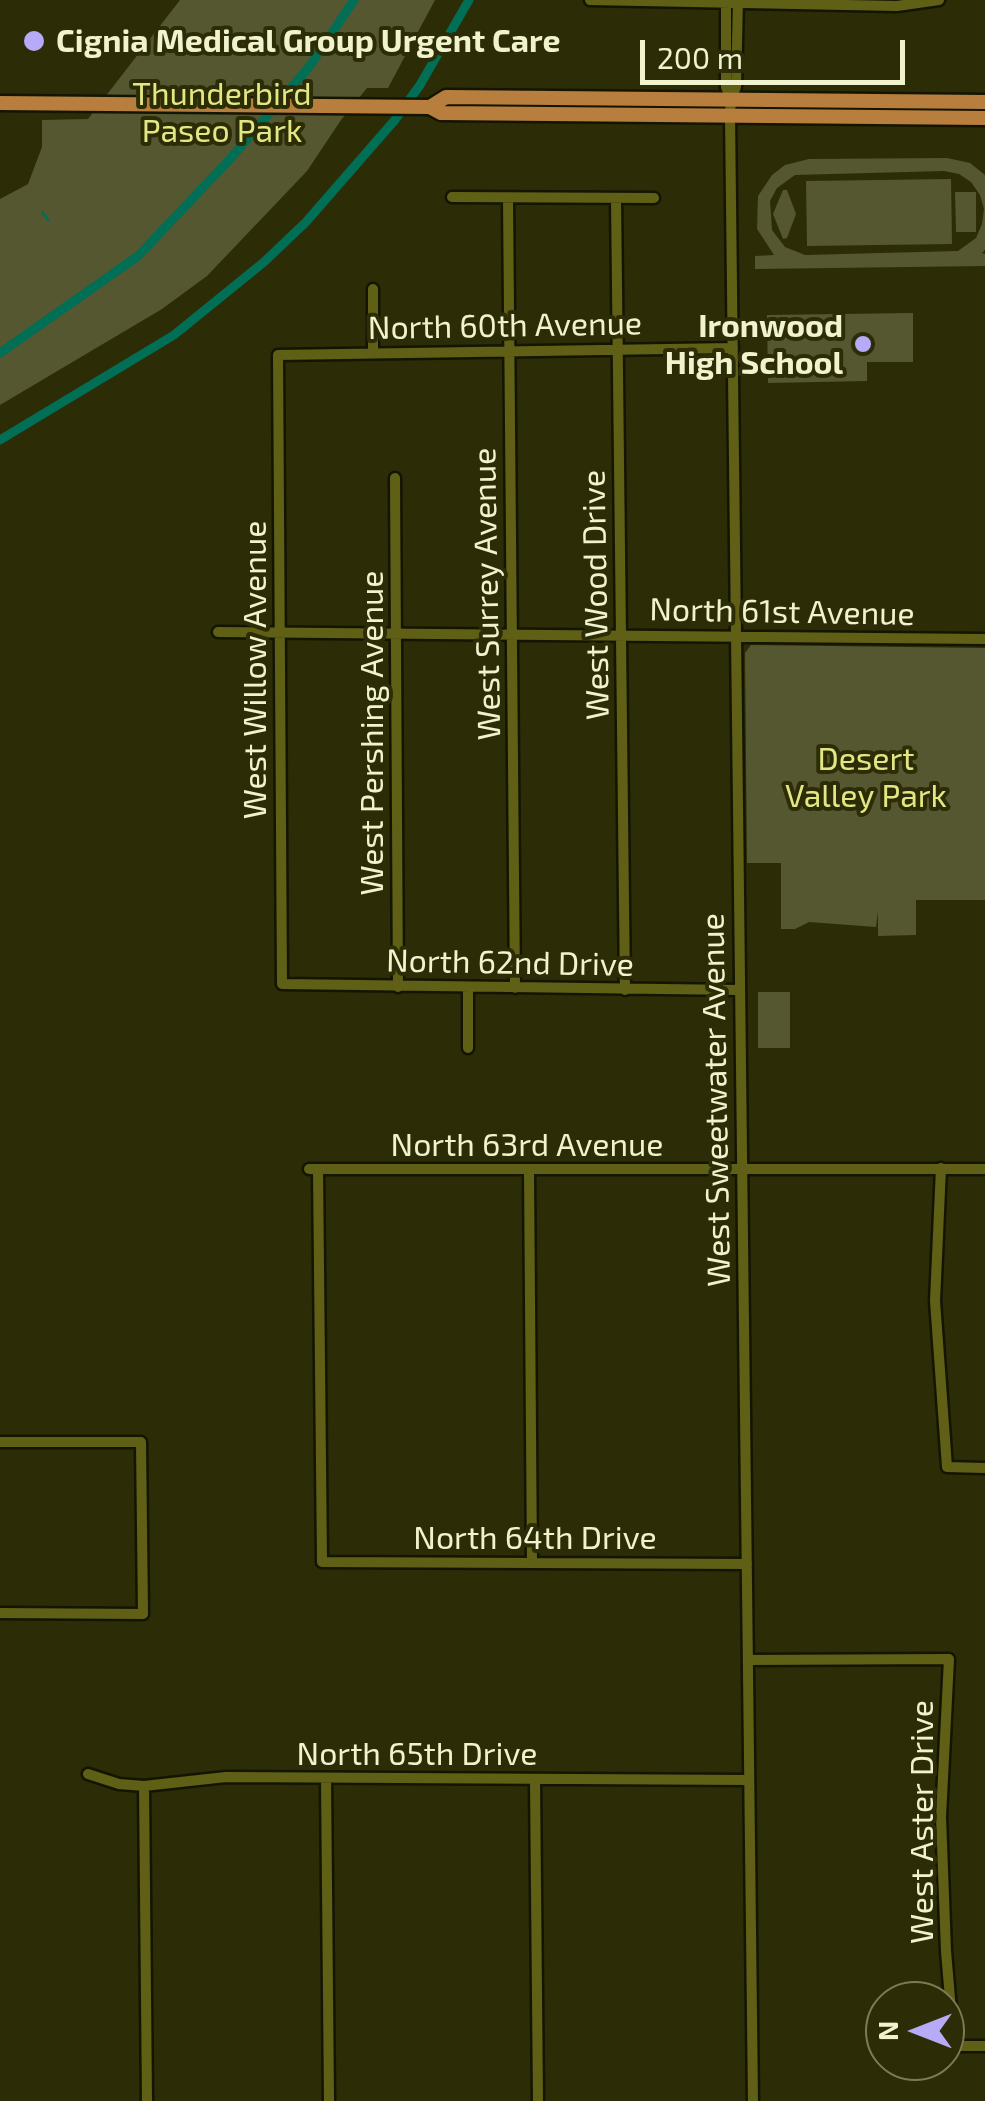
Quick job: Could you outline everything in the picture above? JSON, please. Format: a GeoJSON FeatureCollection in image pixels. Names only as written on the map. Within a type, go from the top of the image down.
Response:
{"type":"FeatureCollection","features":[{"type":"Feature","properties":{"kind":"main road"},"geometry":{"type":"LineString","coordinates":[[0,103],[423,107],[441,114],[985,102]]}},
{"type":"Feature","properties":{"kind":"main road"},"geometry":{"type":"LineString","coordinates":[[731,107],[985,118]]}},
{"type":"Feature","properties":{"kind":"street"},"geometry":{"type":"LineString","coordinates":[[590,0],[897,6],[939,0]]}},
{"type":"Feature","properties":{"kind":"street","name":"West Sweetwater Avenue"},"geometry":{"type":"LineString","coordinates":[[732,2],[736,87],[731,107],[738,990],[752,2101]]}},
{"type":"Feature","properties":{"kind":"street"},"geometry":{"type":"LineString","coordinates":[[452,198],[654,198]]}},
{"type":"Feature","properties":{"kind":"street","name":"West Wood Drive"},"geometry":{"type":"LineString","coordinates":[[616,198],[625,990]]}},
{"type":"Feature","properties":{"kind":"street","name":"West Surrey Avenue"},"geometry":{"type":"LineString","coordinates":[[508,199],[515,988]]}},
{"type":"Feature","properties":{"kind":"street"},"geometry":{"type":"LineString","coordinates":[[372,289],[373,353]]}},
{"type":"Feature","properties":{"kind":"street","name":"North 60th Avenue"},"geometry":{"type":"LineString","coordinates":[[278,355],[733,348]]}},
{"type":"Feature","properties":{"kind":"street","name":"West Willow Avenue"},"geometry":{"type":"LineString","coordinates":[[278,355],[282,984]]}},
{"type":"Feature","properties":{"kind":"street","name":"West Pershing Avenue"},"geometry":{"type":"LineString","coordinates":[[395,478],[398,987]]}},
{"type":"Feature","properties":{"kind":"street","name":"North 61st Avenue"},"geometry":{"type":"LineString","coordinates":[[218,632],[985,639]]}},
{"type":"Feature","properties":{"kind":"street","name":"North 62nd Drive"},"geometry":{"type":"LineString","coordinates":[[282,984],[738,990]]}},
{"type":"Feature","properties":{"kind":"street"},"geometry":{"type":"LineString","coordinates":[[468,988],[468,1048]]}},
{"type":"Feature","properties":{"kind":"street"},"geometry":{"type":"LineString","coordinates":[[941,1168],[935,1301],[947,1467],[985,1468]]}},
{"type":"Feature","properties":{"kind":"street","name":"North 63rd Avenue"},"geometry":{"type":"LineString","coordinates":[[322,1562],[314,1169],[985,1169]]}},
{"type":"Feature","properties":{"kind":"street"},"geometry":{"type":"LineString","coordinates":[[529,1170],[532,1563]]}},
{"type":"Feature","properties":{"kind":"street"},"geometry":{"type":"LineString","coordinates":[[0,1442],[140,1442],[144,1614],[0,1613]]}},
{"type":"Feature","properties":{"kind":"street","name":"North 64th Drive"},"geometry":{"type":"LineString","coordinates":[[322,1562],[747,1564]]}},
{"type":"Feature","properties":{"kind":"street","name":"West Aster Drive"},"geometry":{"type":"LineString","coordinates":[[748,1660],[949,1659],[941,1817],[954,2046],[985,2046]]}},
{"type":"Feature","properties":{"kind":"street","name":"North 65th Drive"},"geometry":{"type":"LineString","coordinates":[[88,1774],[119,1784],[144,1786],[226,1777],[749,1780]]}},
{"type":"Feature","properties":{"kind":"street"},"geometry":{"type":"LineString","coordinates":[[326,1778],[329,2101]]}},
{"type":"Feature","properties":{"kind":"street"},"geometry":{"type":"LineString","coordinates":[[535,1780],[538,2101]]}},
{"type":"Feature","properties":{"kind":"street"},"geometry":{"type":"LineString","coordinates":[[144,1786],[147,2101]]}},
{"type":"Feature","properties":{"kind":"green space","name":"Thunderbird Paseo Park"},"geometry":{"type":"Polygon","coordinates":[[[180,0],[435,0],[388,88],[367,88],[307,171],[207,276],[162,309],[0,405],[0,199],[28,184],[42,147],[42,120],[88,119],[180,0]]]}},
{"type":"Feature","properties":{"kind":"green space"},"geometry":{"type":"Polygon","coordinates":[[[947,158],[970,163],[985,175],[985,266],[755,269],[755,256],[774,255],[757,229],[758,196],[772,175],[785,165],[809,159],[947,158]],[[944,171],[795,175],[777,188],[770,201],[772,230],[785,247],[805,255],[958,251],[976,238],[984,209],[971,182],[944,171]]]}},
{"type":"Feature","properties":{"kind":"green space"},"geometry":{"type":"Polygon","coordinates":[[[951,179],[952,244],[807,246],[806,181],[951,179]]]}},
{"type":"Feature","properties":{"kind":"green space"},"geometry":{"type":"Polygon","coordinates":[[[783,190],[787,190],[796,214],[787,238],[783,239],[773,214],[783,190]]]}},
{"type":"Feature","properties":{"kind":"green space"},"geometry":{"type":"Polygon","coordinates":[[[955,192],[976,192],[976,232],[956,232],[955,192]]]}},
{"type":"Feature","properties":{"kind":"green space"},"geometry":{"type":"Polygon","coordinates":[[[913,313],[913,362],[867,362],[867,381],[768,383],[767,315],[913,313]]]}},
{"type":"Feature","properties":{"kind":"green space","name":"Desert Valley Park"},"geometry":{"type":"Polygon","coordinates":[[[751,645],[985,648],[985,900],[916,900],[916,935],[878,936],[878,911],[876,927],[809,922],[795,929],[781,929],[781,863],[747,863],[745,653],[751,645]]]}},
{"type":"Feature","properties":{"kind":"green space"},"geometry":{"type":"Polygon","coordinates":[[[758,992],[790,992],[790,1048],[758,1048],[758,992]]]}},
{"type":"Feature","properties":{"kind":"waterway"},"geometry":{"type":"LineString","coordinates":[[0,353],[138,256],[230,159],[309,67],[354,0]]}},
{"type":"Feature","properties":{"kind":"waterway"},"geometry":{"type":"LineString","coordinates":[[0,440],[174,335],[264,262],[306,222],[394,121],[420,85],[469,0]]}},
{"type":"Feature","properties":{"kind":"waterway"},"geometry":{"type":"LineString","coordinates":[[42,212],[48,220]]}},
{"type":"Feature","properties":{"kind":"place","name":"Cignia Medical Group Urgent Care"},"geometry":{"type":"Point","coordinates":[34,41]}},
{"type":"Feature","properties":{"kind":"place","name":"Ironwood High School"},"geometry":{"type":"Point","coordinates":[863,344]}}]}
